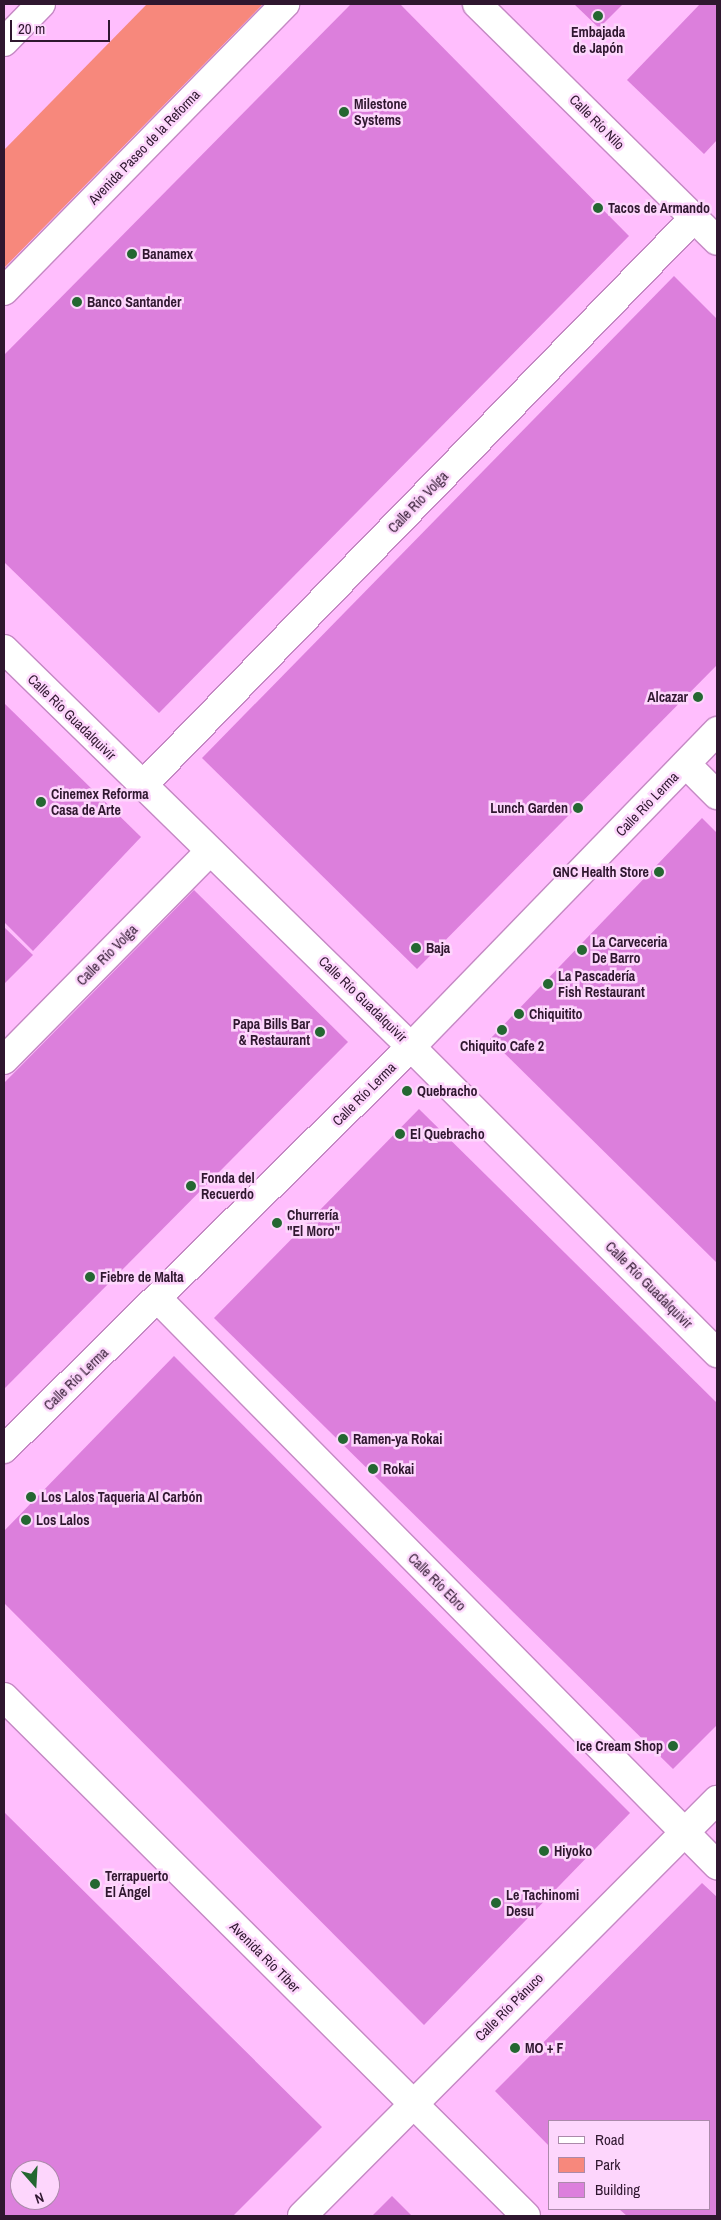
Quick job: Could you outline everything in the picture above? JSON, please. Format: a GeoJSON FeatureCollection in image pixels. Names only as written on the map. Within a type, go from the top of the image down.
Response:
{"type":"FeatureCollection","features":[{"type":"Feature","properties":{"kind":"street"},"geometry":{"type":"LineString","coordinates":[[4,42],[41,4]]}},
{"type":"Feature","properties":{"kind":"street","name":"Avenida Paseo de la Reforma"},"geometry":{"type":"LineString","coordinates":[[4,291],[285,4]]}},
{"type":"Feature","properties":{"kind":"street","name":"Calle Río Nilo"},"geometry":{"type":"LineString","coordinates":[[476,4],[717,241]]}},
{"type":"Feature","properties":{"kind":"street","name":"Calle Río Volga"},"geometry":{"type":"LineString","coordinates":[[143,785],[694,218]]}},
{"type":"Feature","properties":{"kind":"street","name":"Calle Río Guadalquivir"},"geometry":{"type":"LineString","coordinates":[[4,650],[412,1047],[717,1353]]}},
{"type":"Feature","properties":{"kind":"street","name":"Calle Río Lerma"},"geometry":{"type":"LineString","coordinates":[[4,1449],[412,1047],[717,731]]}},
{"type":"Feature","properties":{"kind":"street"},"geometry":{"type":"LineString","coordinates":[[686,764],[717,794]]}},
{"type":"Feature","properties":{"kind":"street","name":"Calle Río Volga"},"geometry":{"type":"LineString","coordinates":[[4,1060],[210,851]]}},
{"type":"Feature","properties":{"kind":"street","name":"Calle Río Ebro"},"geometry":{"type":"LineString","coordinates":[[158,1299],[717,1865]]}},
{"type":"Feature","properties":{"kind":"street","name":"Avenida Río Tíber"},"geometry":{"type":"LineString","coordinates":[[4,1697],[526,2216]]}},
{"type":"Feature","properties":{"kind":"street","name":"Calle Río Pánuco"},"geometry":{"type":"LineString","coordinates":[[302,2216],[412,2103],[717,1800]]}},
{"type":"Feature","properties":{"kind":"green space"},"geometry":{"type":"Polygon","coordinates":[[[147,4],[263,4],[4,268],[4,150],[147,4]]]}},
{"type":"Feature","properties":{"kind":"building"},"geometry":{"type":"Polygon","coordinates":[[[351,4],[400,4],[629,236],[159,713],[4,562],[4,355],[351,4]]]}},
{"type":"Feature","properties":{"kind":"building","name":"Embajada de Japón"},"geometry":{"type":"Polygon","coordinates":[[[574,4],[623,4],[599,28],[574,4]]]}},
{"type":"Feature","properties":{"kind":"building"},"geometry":{"type":"Polygon","coordinates":[[[700,4],[717,4],[717,140],[704,154],[627,80],[700,4]]]}},
{"type":"Feature","properties":{"kind":"building"},"geometry":{"type":"Polygon","coordinates":[[[674,276],[717,319],[717,665],[417,969],[202,758],[674,276]]]}},
{"type":"Feature","properties":{"kind":"building"},"geometry":{"type":"Polygon","coordinates":[[[4,703],[141,837],[33,951],[4,922],[4,703]]]}},
{"type":"Feature","properties":{"kind":"building"},"geometry":{"type":"Polygon","coordinates":[[[702,818],[717,833],[717,1263],[490,1039],[702,818]]]}},
{"type":"Feature","properties":{"kind":"building"},"geometry":{"type":"Polygon","coordinates":[[[194,890],[348,1042],[4,1389],[4,1083],[194,890]]]}},
{"type":"Feature","properties":{"kind":"building"},"geometry":{"type":"Polygon","coordinates":[[[4,927],[33,955],[4,984],[4,927]]]}},
{"type":"Feature","properties":{"kind":"building"},"geometry":{"type":"Polygon","coordinates":[[[419,1109],[717,1403],[717,1725],[673,1769],[214,1318],[419,1109]]]}},
{"type":"Feature","properties":{"kind":"building"},"geometry":{"type":"Polygon","coordinates":[[[174,1356],[630,1813],[424,2025],[4,1603],[4,1531],[174,1356]]]}},
{"type":"Feature","properties":{"kind":"building"},"geometry":{"type":"Polygon","coordinates":[[[4,1812],[322,2127],[233,2216],[4,2216],[4,1812]]]}},
{"type":"Feature","properties":{"kind":"building"},"geometry":{"type":"Polygon","coordinates":[[[702,1883],[717,1897],[717,2216],[627,2216],[620,2210],[711,2210],[711,2120],[548,2120],[548,2145],[495,2091],[702,1883]]]}},
{"type":"Feature","properties":{"kind":"building"},"geometry":{"type":"Polygon","coordinates":[[[392,2196],[412,2216],[372,2216],[392,2196]]]}},
{"type":"Feature","properties":{"kind":"place","name":"Embajada de Japón"},"geometry":{"type":"Point","coordinates":[598,16]}},
{"type":"Feature","properties":{"kind":"place","name":"Milestone Systems"},"geometry":{"type":"Point","coordinates":[344,112]}},
{"type":"Feature","properties":{"kind":"place","name":"Tacos de Armando"},"geometry":{"type":"Point","coordinates":[598,208]}},
{"type":"Feature","properties":{"kind":"place","name":"Banamex"},"geometry":{"type":"Point","coordinates":[132,254]}},
{"type":"Feature","properties":{"kind":"place","name":"Banco Santander"},"geometry":{"type":"Point","coordinates":[77,302]}},
{"type":"Feature","properties":{"kind":"place","name":"Alcazar"},"geometry":{"type":"Point","coordinates":[698,697]}},
{"type":"Feature","properties":{"kind":"place","name":"Cinemex Reforma Casa de Arte"},"geometry":{"type":"Point","coordinates":[41,802]}},
{"type":"Feature","properties":{"kind":"place","name":"Lunch Garden"},"geometry":{"type":"Point","coordinates":[578,808]}},
{"type":"Feature","properties":{"kind":"place","name":"GNC Health Store"},"geometry":{"type":"Point","coordinates":[659,872]}},
{"type":"Feature","properties":{"kind":"place","name":"Baja"},"geometry":{"type":"Point","coordinates":[416,948]}},
{"type":"Feature","properties":{"kind":"place","name":"La Carveceria De Barro"},"geometry":{"type":"Point","coordinates":[582,950]}},
{"type":"Feature","properties":{"kind":"place","name":"La Pascadería Fish Restaurant"},"geometry":{"type":"Point","coordinates":[548,984]}},
{"type":"Feature","properties":{"kind":"place","name":"Chiquitito"},"geometry":{"type":"Point","coordinates":[519,1014]}},
{"type":"Feature","properties":{"kind":"place","name":"Chiquito Cafe 2"},"geometry":{"type":"Point","coordinates":[502,1030]}},
{"type":"Feature","properties":{"kind":"place","name":"Papa Bills Bar & Restaurant"},"geometry":{"type":"Point","coordinates":[320,1032]}},
{"type":"Feature","properties":{"kind":"place","name":"Quebracho"},"geometry":{"type":"Point","coordinates":[407,1091]}},
{"type":"Feature","properties":{"kind":"place","name":"El Quebracho"},"geometry":{"type":"Point","coordinates":[400,1134]}},
{"type":"Feature","properties":{"kind":"place","name":"Fonda del Recuerdo"},"geometry":{"type":"Point","coordinates":[191,1186]}},
{"type":"Feature","properties":{"kind":"place","name":"Churrería \"El Moro\""},"geometry":{"type":"Point","coordinates":[277,1223]}},
{"type":"Feature","properties":{"kind":"place","name":"Fiebre de Malta"},"geometry":{"type":"Point","coordinates":[90,1277]}},
{"type":"Feature","properties":{"kind":"place","name":"Ramen-ya Rokai"},"geometry":{"type":"Point","coordinates":[343,1439]}},
{"type":"Feature","properties":{"kind":"place","name":"Rokai"},"geometry":{"type":"Point","coordinates":[373,1469]}},
{"type":"Feature","properties":{"kind":"place","name":"Los Lalos Taqueria Al Carbón"},"geometry":{"type":"Point","coordinates":[31,1497]}},
{"type":"Feature","properties":{"kind":"place","name":"Los Lalos"},"geometry":{"type":"Point","coordinates":[26,1520]}},
{"type":"Feature","properties":{"kind":"place","name":"Ice Cream Shop"},"geometry":{"type":"Point","coordinates":[673,1746]}},
{"type":"Feature","properties":{"kind":"place","name":"Hiyoko"},"geometry":{"type":"Point","coordinates":[544,1851]}},
{"type":"Feature","properties":{"kind":"place","name":"Terrapuerto El Ángel"},"geometry":{"type":"Point","coordinates":[95,1884]}},
{"type":"Feature","properties":{"kind":"place","name":"Le Tachinomi Desu"},"geometry":{"type":"Point","coordinates":[496,1903]}},
{"type":"Feature","properties":{"kind":"place","name":"MO + F"},"geometry":{"type":"Point","coordinates":[515,2048]}}]}
